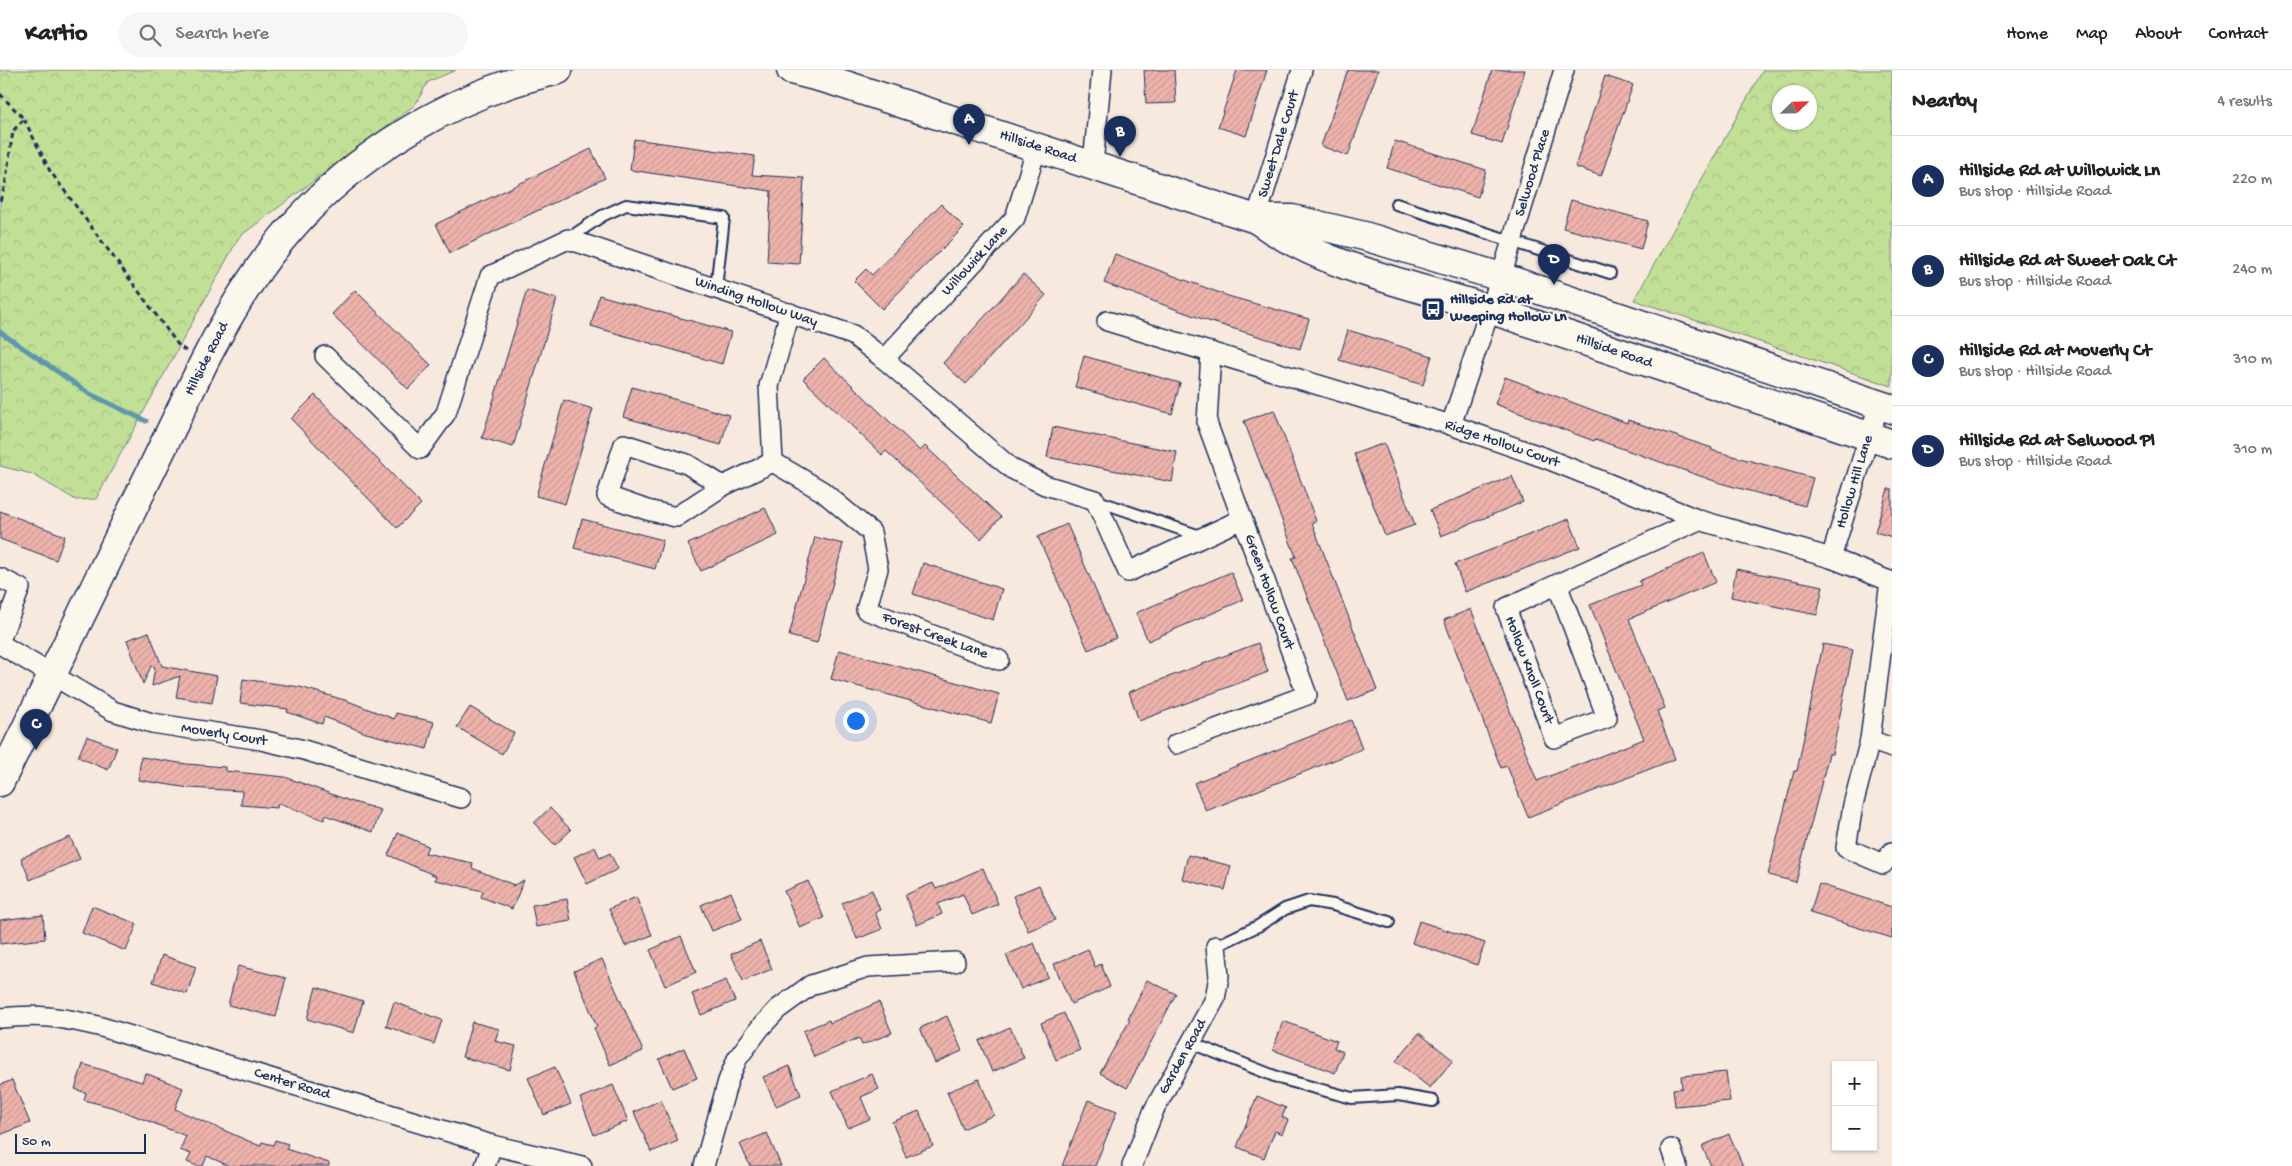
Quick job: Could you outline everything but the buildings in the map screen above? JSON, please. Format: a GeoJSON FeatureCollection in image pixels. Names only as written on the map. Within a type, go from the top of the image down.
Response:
{"type":"FeatureCollection","features":[{"type":"Feature","properties":{"kind":"street","name":"Hillside Road"},"geometry":{"type":"LineString","coordinates":[[0,782],[222,326],[262,264],[310,208],[342,178],[420,124],[459,104],[500,87],[558,70]]}},
{"type":"Feature","properties":{"kind":"street","name":"Hillside Road"},"geometry":{"type":"LineString","coordinates":[[791,70],[830,80],[1093,164],[1256,219],[1278,235],[1347,267],[1490,310],[1880,440]]}},
{"type":"Feature","properties":{"kind":"street"},"geometry":{"type":"LineString","coordinates":[[1093,164],[1102,70]]}},
{"type":"Feature","properties":{"kind":"street","name":"Sweet Dale Court"},"geometry":{"type":"LineString","coordinates":[[1256,219],[1302,70]]}},
{"type":"Feature","properties":{"kind":"street","name":"Selwood Place"},"geometry":{"type":"LineString","coordinates":[[1451,425],[1501,277],[1564,70]]}},
{"type":"Feature","properties":{"kind":"street","name":"Willowick Lane"},"geometry":{"type":"LineString","coordinates":[[884,359],[1014,218],[1037,147]]}},
{"type":"Feature","properties":{"kind":"street","name":"Hillside Road"},"geometry":{"type":"LineString","coordinates":[[1256,219],[1292,219],[1364,236],[1501,277],[1885,407]]}},
{"type":"Feature","properties":{"kind":"street"},"geometry":{"type":"LineString","coordinates":[[325,356],[420,448],[446,413],[490,276],[568,239]]}},
{"type":"Feature","properties":{"kind":"street","name":"Winding Hollow Way"},"geometry":{"type":"LineString","coordinates":[[568,239],[853,335],[884,359],[1012,469],[1044,485],[1095,500]]}},
{"type":"Feature","properties":{"kind":"street"},"geometry":{"type":"LineString","coordinates":[[723,486],[687,464],[624,444],[607,496],[647,510],[676,517],[723,486],[773,462],[769,386],[790,313]]}},
{"type":"Feature","properties":{"kind":"street","name":"Ridge Hollow Court"},"geometry":{"type":"LineString","coordinates":[[1107,321],[1451,425],[1545,458],[1699,520],[1831,558],[1891,581]]}},
{"type":"Feature","properties":{"kind":"street","name":"Green Hollow Court"},"geometry":{"type":"LineString","coordinates":[[1176,744],[1307,695],[1207,423],[1211,352]]}},
{"type":"Feature","properties":{"kind":"street","name":"Hollow Hill Lane"},"geometry":{"type":"LineString","coordinates":[[1831,558],[1880,440],[1885,407]]}},
{"type":"Feature","properties":{"kind":"street","name":"Forest Creek Lane"},"geometry":{"type":"LineString","coordinates":[[773,462],[822,491],[871,532],[878,569],[866,610],[999,660]]}},
{"type":"Feature","properties":{"kind":"street"},"geometry":{"type":"LineString","coordinates":[[1095,500],[1128,572],[1242,519]]}},
{"type":"Feature","properties":{"kind":"street","name":"Hollow Knoll Court"},"geometry":{"type":"LineString","coordinates":[[1557,584],[1607,718],[1554,738],[1506,608],[1557,584],[1699,520]]}},
{"type":"Feature","properties":{"kind":"street","name":"Moverly Court"},"geometry":{"type":"LineString","coordinates":[[0,578],[20,588],[0,642],[52,676],[113,711],[152,723],[261,740],[304,750],[461,798]]}},
{"type":"Feature","properties":{"kind":"street"},"geometry":{"type":"LineString","coordinates":[[1891,581],[1870,740],[1853,804],[1846,848],[1883,864],[1892,852]]}},
{"type":"Feature","properties":{"kind":"street"},"geometry":{"type":"LineString","coordinates":[[1870,740],[1892,748]]}},
{"type":"Feature","properties":{"kind":"street","name":"Garden Road"},"geometry":{"type":"LineString","coordinates":[[1132,1166],[1154,1110],[1215,999],[1219,976],[1216,946]]}},
{"type":"Feature","properties":{"kind":"street"},"geometry":{"type":"LineString","coordinates":[[704,1166],[728,1081],[738,1059],[760,1028],[778,1009],[811,985],[868,966],[955,962]]}},
{"type":"Feature","properties":{"kind":"street","name":"Center Road"},"geometry":{"type":"LineString","coordinates":[[0,1018],[31,1015],[58,1017],[98,1026],[492,1144],[582,1166]]}},
{"type":"Feature","properties":{"kind":"street"},"geometry":{"type":"LineString","coordinates":[[485,1166],[492,1144]]}},
{"type":"Feature","properties":{"kind":"lane"},"geometry":{"type":"LineString","coordinates":[[1396,204],[1610,273]]}},
{"type":"Feature","properties":{"kind":"lane"},"geometry":{"type":"LineString","coordinates":[[568,239],[602,216],[626,205],[724,218],[716,288]]}},
{"type":"Feature","properties":{"kind":"lane"},"geometry":{"type":"LineString","coordinates":[[1095,500],[1203,537]]}},
{"type":"Feature","properties":{"kind":"lane"},"geometry":{"type":"LineString","coordinates":[[1216,946],[1258,926],[1285,909],[1309,901],[1333,904],[1389,922]]}},
{"type":"Feature","properties":{"kind":"lane"},"geometry":{"type":"LineString","coordinates":[[1190,1043],[1282,1079],[1352,1098],[1398,1095],[1432,1101]]}},
{"type":"Feature","properties":{"kind":"path"},"geometry":{"type":"LineString","coordinates":[[0,94],[24,119],[50,171],[179,346],[204,362]]}},
{"type":"Feature","properties":{"kind":"path"},"geometry":{"type":"LineString","coordinates":[[0,200],[5,186],[13,131],[24,119]]}},
{"type":"Feature","properties":{"kind":"green space"},"geometry":{"type":"Polygon","coordinates":[[[0,70],[456,70],[428,82],[415,105],[239,237],[96,499],[76,500],[32,474],[0,466],[0,70]]]}},
{"type":"Feature","properties":{"kind":"green space"},"geometry":{"type":"Polygon","coordinates":[[[1763,70],[1892,70],[1892,386],[1634,300],[1763,70]]]}},
{"type":"Feature","properties":{"kind":"waterway"},"geometry":{"type":"LineString","coordinates":[[0,332],[90,394],[146,421]]}},
{"type":"Feature","properties":{"kind":"place","name":"Hillside Rd at Willowick Ln"},"geometry":{"type":"Point","coordinates":[969,145]}},
{"type":"Feature","properties":{"kind":"place","name":"Hillside Rd at Sweet Oak Ct"},"geometry":{"type":"Point","coordinates":[1120,157]}},
{"type":"Feature","properties":{"kind":"place","name":"Hillside Rd at Selwood Pl"},"geometry":{"type":"Point","coordinates":[1554,285]}},
{"type":"Feature","properties":{"kind":"place","name":"Hillside Rd at Weeping Hollow Ln"},"geometry":{"type":"Point","coordinates":[1433,309]}},
{"type":"Feature","properties":{"kind":"place","name":"Hillside Rd at Moverly Ct"},"geometry":{"type":"Point","coordinates":[36,750]}}]}
